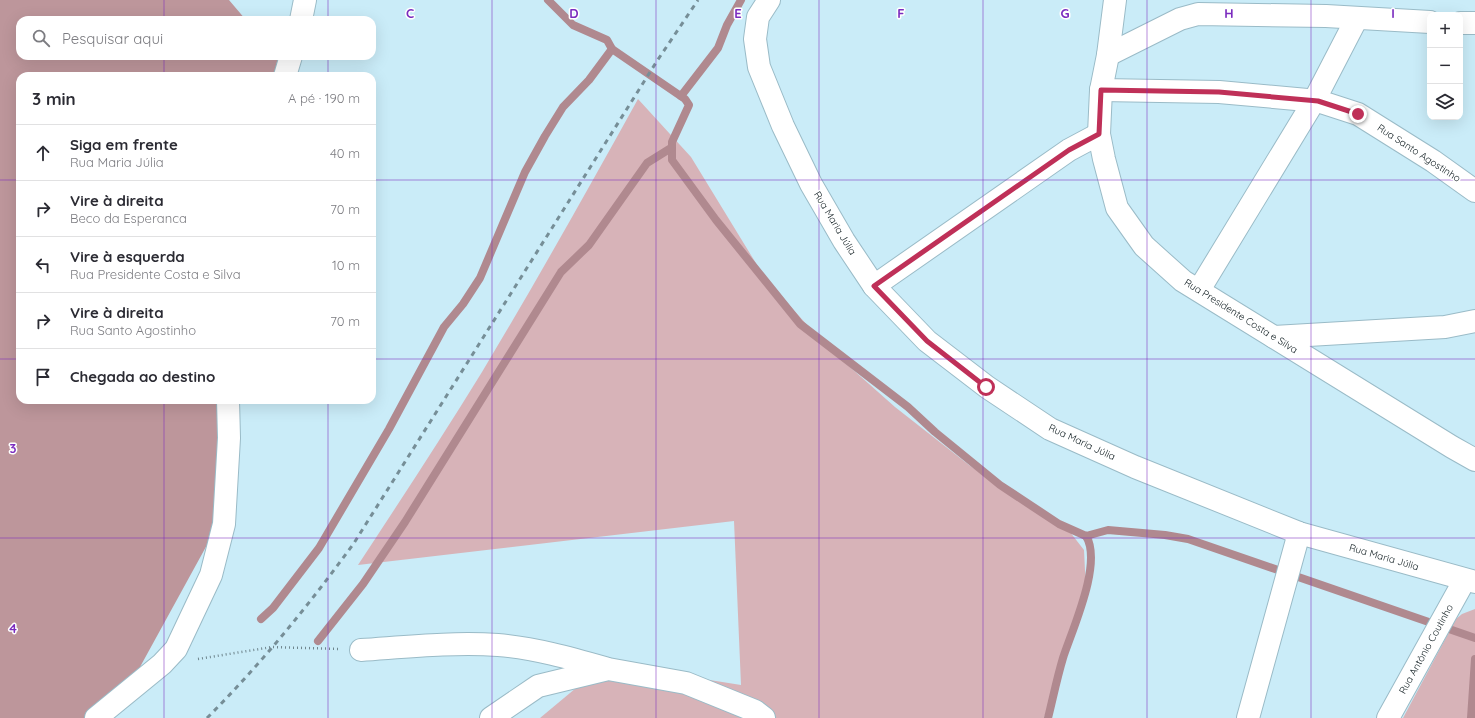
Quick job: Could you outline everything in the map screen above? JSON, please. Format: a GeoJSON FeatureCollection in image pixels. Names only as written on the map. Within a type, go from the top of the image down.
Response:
{"type":"FeatureCollection","features":[{"type":"Feature","properties":{"kind":"street"},"geometry":{"type":"LineString","coordinates":[[302,16],[304,0]]}},
{"type":"Feature","properties":{"kind":"street","name":"Rua Maria Júlia"},"geometry":{"type":"LineString","coordinates":[[769,0],[758,17],[756,39],[759,67],[782,126],[811,184],[844,241],[874,286],[927,341],[986,387],[1050,429],[1135,467],[1299,533],[1470,581]]}},
{"type":"Feature","properties":{"kind":"street","name":"Rua Presidente Costa e Silva"},"geometry":{"type":"LineString","coordinates":[[1115,0],[1108,55],[1101,90],[1099,134],[1117,208],[1144,246],[1183,281],[1475,460]]}},
{"type":"Feature","properties":{"kind":"street"},"geometry":{"type":"LineString","coordinates":[[1108,55],[1180,19],[1198,14],[1356,18],[1427,22]]}},
{"type":"Feature","properties":{"kind":"street"},"geometry":{"type":"LineString","coordinates":[[1199,290],[1314,101],[1356,18]]}},
{"type":"Feature","properties":{"kind":"street"},"geometry":{"type":"LineString","coordinates":[[1463,23],[1475,23]]}},
{"type":"Feature","properties":{"kind":"street"},"geometry":{"type":"LineString","coordinates":[[286,72],[291,60]]}},
{"type":"Feature","properties":{"kind":"street","name":"Rua Santo Agostinho"},"geometry":{"type":"LineString","coordinates":[[1101,90],[1219,92],[1314,101],[1358,114],[1433,161],[1475,192]]}},
{"type":"Feature","properties":{"kind":"street"},"geometry":{"type":"LineString","coordinates":[[874,286],[1062,155],[1099,134]]}},
{"type":"Feature","properties":{"kind":"street"},"geometry":{"type":"LineString","coordinates":[[1274,337],[1445,327],[1475,321]]}},
{"type":"Feature","properties":{"kind":"street"},"geometry":{"type":"LineString","coordinates":[[96,718],[162,664],[176,649],[211,575],[224,524],[229,438],[228,404]]}},
{"type":"Feature","properties":{"kind":"street"},"geometry":{"type":"LineString","coordinates":[[1248,718],[1299,533]]}},
{"type":"Feature","properties":{"kind":"street","name":"Rua Antônio Coutinho"},"geometry":{"type":"LineString","coordinates":[[1388,718],[1470,581]]}},
{"type":"Feature","properties":{"kind":"street"},"geometry":{"type":"LineString","coordinates":[[361,650],[446,644],[498,645],[557,655],[608,669],[686,683],[755,711],[764,718]]}},
{"type":"Feature","properties":{"kind":"street"},"geometry":{"type":"LineString","coordinates":[[491,718],[538,686],[608,669]]}},
{"type":"Feature","properties":{"kind":"path"},"geometry":{"type":"LineString","coordinates":[[162,664],[272,647],[361,650]]}},
{"type":"Feature","properties":{"kind":"shaded area"},"geometry":{"type":"Polygon","coordinates":[[[0,0],[229,0],[243,16],[16,16],[16,60],[277,60],[275,72],[16,72],[16,404],[220,404],[213,534],[112,718],[0,718],[0,0]]]}},
{"type":"Feature","properties":{"kind":"shaded area"},"geometry":{"type":"Polygon","coordinates":[[[638,99],[691,157],[765,278],[825,345],[895,407],[969,465],[1032,509],[1070,532],[1084,550],[1086,591],[1044,718],[540,718],[594,673],[647,670],[741,685],[734,521],[358,565],[482,372],[638,99]]]}},
{"type":"Feature","properties":{"kind":"shaded area"},"geometry":{"type":"Polygon","coordinates":[[[1475,609],[1475,718],[1403,718],[1456,619],[1462,614],[1475,609]]]}},
{"type":"Feature","properties":{"kind":"waterway"},"geometry":{"type":"LineString","coordinates":[[548,0],[573,25],[607,40],[612,49],[685,99],[689,105],[672,142],[672,160],[716,220],[800,324],[908,407],[935,432],[1000,485],[1059,524],[1086,536],[1108,530],[1165,535],[1188,539],[1475,638]]}},
{"type":"Feature","properties":{"kind":"waterway"},"geometry":{"type":"LineString","coordinates":[[681,96],[718,48],[727,25],[741,0]]}},
{"type":"Feature","properties":{"kind":"waterway"},"geometry":{"type":"LineString","coordinates":[[261,619],[273,608],[319,548],[389,429],[444,327],[463,304],[480,278],[525,172],[545,136],[563,107],[589,80],[612,49]]}},
{"type":"Feature","properties":{"kind":"waterway"},"geometry":{"type":"LineString","coordinates":[[318,641],[363,584],[405,522],[561,272],[589,245],[647,163],[671,148]]}},
{"type":"Feature","properties":{"kind":"waterway"},"geometry":{"type":"LineString","coordinates":[[1048,718],[1063,658],[1079,614],[1089,579],[1091,563],[1090,548],[1086,536]]}},
{"type":"Feature","properties":{"kind":"waterway"},"geometry":{"type":"LineString","coordinates":[[1471,718],[1475,659]]}},
{"type":"Feature","properties":{"kind":"railway"},"geometry":{"type":"LineString","coordinates":[[207,718],[227,698],[284,634],[354,543],[657,61],[698,0]]}},
{"type":"Feature","properties":{"kind":"route"},"geometry":{"type":"LineString","coordinates":[[986,387],[927,341],[874,286],[1069,150],[1099,134],[1101,90],[1219,92],[1318,101],[1358,114]]}}]}
